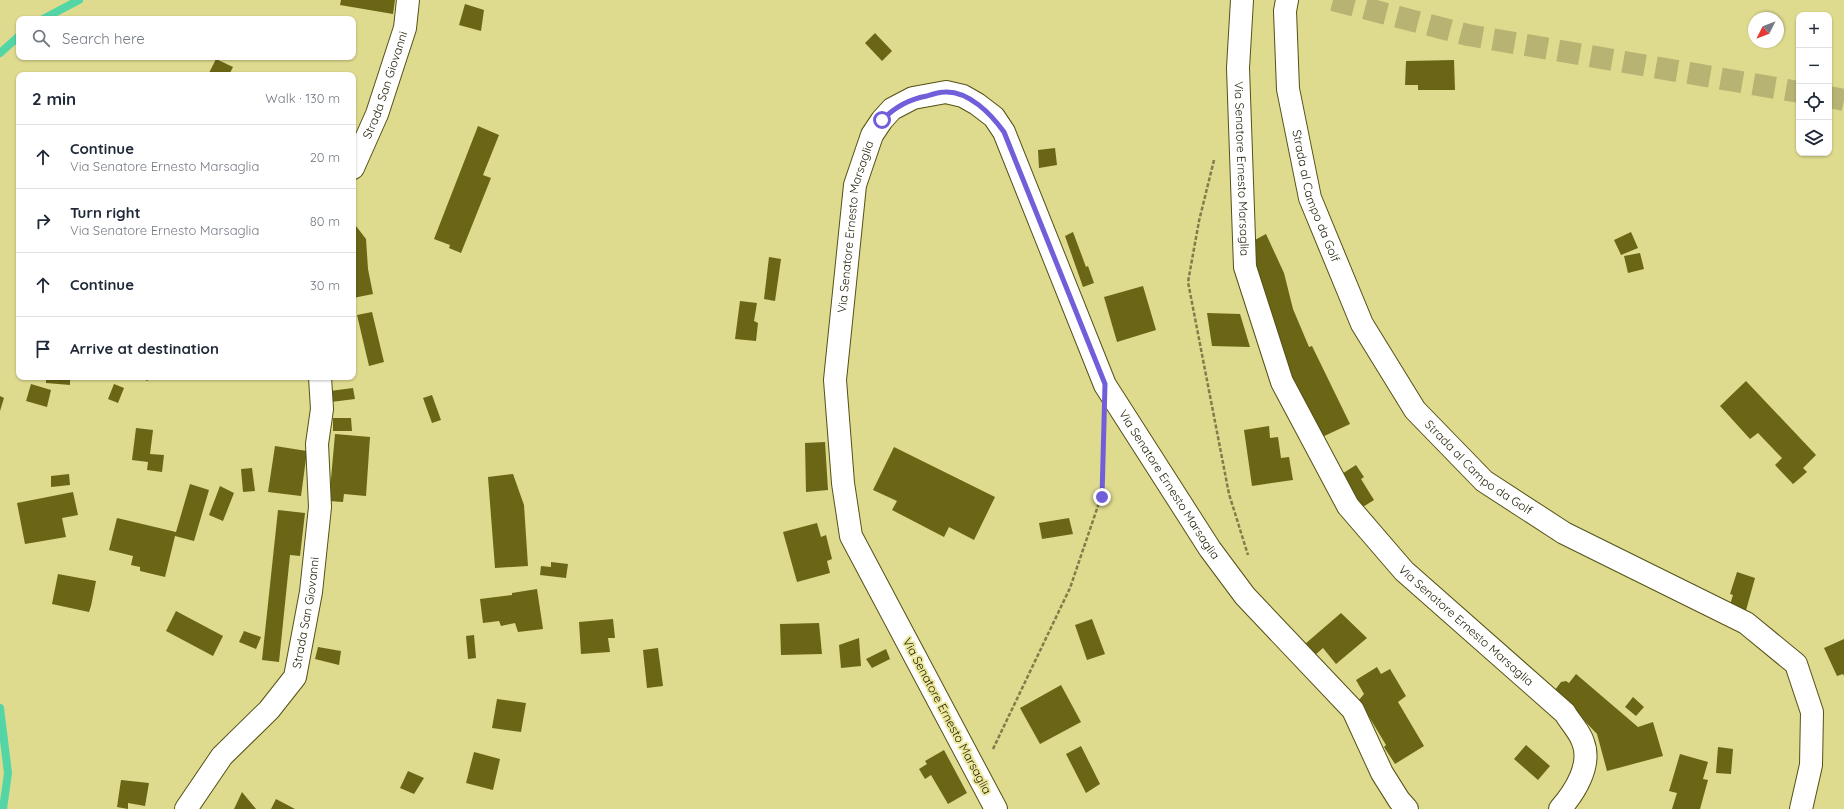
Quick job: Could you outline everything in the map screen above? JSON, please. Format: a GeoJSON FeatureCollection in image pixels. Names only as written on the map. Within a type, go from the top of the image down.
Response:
{"type":"FeatureCollection","features":[{"type":"Feature","properties":{"kind":"street","name":"Strada San Giovanni"},"geometry":{"type":"LineString","coordinates":[[356,161],[377,114],[403,35],[408,0]]}},
{"type":"Feature","properties":{"kind":"street","name":"Via Senatore Ernesto Marsaglia"},"geometry":{"type":"LineString","coordinates":[[1242,0],[1238,68],[1245,267],[1282,382],[1348,506],[1404,571],[1565,713],[1583,742],[1585,765],[1579,780],[1568,799],[1560,809]]}},
{"type":"Feature","properties":{"kind":"street","name":"Strada al Campo da Golf"},"geometry":{"type":"LineString","coordinates":[[1287,0],[1285,11],[1288,89],[1310,198],[1362,324],[1415,410],[1484,481],[1564,533],[1746,623],[1796,664],[1812,712],[1811,765],[1801,809]]}},
{"type":"Feature","properties":{"kind":"street","name":"Via Senatore Ernesto Marsaglia"},"geometry":{"type":"LineString","coordinates":[[996,809],[851,536],[843,484],[835,380],[855,185],[872,135],[882,120],[892,110],[914,98],[946,92],[963,96],[977,104],[994,118],[1004,132],[1105,384],[1210,549],[1245,596],[1354,710],[1382,773],[1399,800],[1407,809]]}},
{"type":"Feature","properties":{"kind":"street","name":"Strada San Giovanni"},"geometry":{"type":"LineString","coordinates":[[186,809],[222,756],[269,710],[295,677],[311,592],[320,507],[317,444],[322,409],[320,380]]}},
{"type":"Feature","properties":{"kind":"path"},"geometry":{"type":"LineString","coordinates":[[1216,152],[1199,221],[1188,282],[1229,494],[1250,561]]}},
{"type":"Feature","properties":{"kind":"path"},"geometry":{"type":"LineString","coordinates":[[992,750],[1072,581],[1102,497],[1104,430]]}},
{"type":"Feature","properties":{"kind":"building"},"geometry":{"type":"Polygon","coordinates":[[[341,0],[395,0],[393,14],[340,5],[341,0]]]}},
{"type":"Feature","properties":{"kind":"building"},"geometry":{"type":"Polygon","coordinates":[[[465,4],[484,10],[481,31],[459,25],[465,4]]]}},
{"type":"Feature","properties":{"kind":"building"},"geometry":{"type":"Polygon","coordinates":[[[875,33],[892,51],[882,61],[865,43],[875,33]]]}},
{"type":"Feature","properties":{"kind":"building"},"geometry":{"type":"Polygon","coordinates":[[[216,60],[233,67],[230,72],[210,72],[216,60]]]}},
{"type":"Feature","properties":{"kind":"building"},"geometry":{"type":"Polygon","coordinates":[[[1454,60],[1455,90],[1418,90],[1418,85],[1405,85],[1406,61],[1454,60]]]}},
{"type":"Feature","properties":{"kind":"building"},"geometry":{"type":"Polygon","coordinates":[[[478,126],[499,135],[483,175],[491,178],[461,253],[449,248],[450,245],[434,239],[478,126]]]}},
{"type":"Feature","properties":{"kind":"building"},"geometry":{"type":"Polygon","coordinates":[[[1055,148],[1057,165],[1039,168],[1038,150],[1055,148]]]}},
{"type":"Feature","properties":{"kind":"building"},"geometry":{"type":"Polygon","coordinates":[[[356,226],[366,239],[368,269],[373,294],[356,297],[356,226]]]}},
{"type":"Feature","properties":{"kind":"building"},"geometry":{"type":"Polygon","coordinates":[[[1073,232],[1086,267],[1088,266],[1094,283],[1083,287],[1065,236],[1073,232]]]}},
{"type":"Feature","properties":{"kind":"building"},"geometry":{"type":"Polygon","coordinates":[[[1631,232],[1638,248],[1621,255],[1614,240],[1631,232]]]}},
{"type":"Feature","properties":{"kind":"building"},"geometry":{"type":"Polygon","coordinates":[[[1266,234],[1284,273],[1293,309],[1309,347],[1312,346],[1350,424],[1320,438],[1282,358],[1261,293],[1253,241],[1266,234]]]}},
{"type":"Feature","properties":{"kind":"building"},"geometry":{"type":"Polygon","coordinates":[[[1640,253],[1644,269],[1628,273],[1624,256],[1640,253]]]}},
{"type":"Feature","properties":{"kind":"building"},"geometry":{"type":"Polygon","coordinates":[[[769,257],[781,259],[775,301],[764,299],[769,257]]]}},
{"type":"Feature","properties":{"kind":"building"},"geometry":{"type":"Polygon","coordinates":[[[1143,286],[1156,330],[1117,342],[1104,297],[1143,286]]]}},
{"type":"Feature","properties":{"kind":"building"},"geometry":{"type":"Polygon","coordinates":[[[740,301],[757,303],[754,321],[758,323],[756,341],[735,339],[740,301]]]}},
{"type":"Feature","properties":{"kind":"building"},"geometry":{"type":"Polygon","coordinates":[[[372,312],[384,362],[369,366],[357,315],[372,312]]]}},
{"type":"Feature","properties":{"kind":"building"},"geometry":{"type":"Polygon","coordinates":[[[1207,313],[1240,314],[1250,347],[1212,346],[1207,313]]]}},
{"type":"Feature","properties":{"kind":"building"},"geometry":{"type":"Polygon","coordinates":[[[46,380],[70,380],[70,385],[46,383],[46,380]]]}},
{"type":"Feature","properties":{"kind":"building"},"geometry":{"type":"Polygon","coordinates":[[[1746,381],[1816,455],[1803,468],[1807,472],[1793,484],[1775,465],[1782,458],[1758,433],[1750,439],[1720,406],[1746,381]]]}},
{"type":"Feature","properties":{"kind":"building"},"geometry":{"type":"Polygon","coordinates":[[[31,384],[51,390],[47,407],[26,401],[31,384]]]}},
{"type":"Feature","properties":{"kind":"building"},"geometry":{"type":"Polygon","coordinates":[[[114,384],[124,388],[118,403],[108,399],[114,384]]]}},
{"type":"Feature","properties":{"kind":"building"},"geometry":{"type":"Polygon","coordinates":[[[353,388],[355,399],[331,402],[330,391],[353,388]]]}},
{"type":"Feature","properties":{"kind":"building"},"geometry":{"type":"Polygon","coordinates":[[[432,395],[441,420],[432,423],[423,398],[432,395]]]}},
{"type":"Feature","properties":{"kind":"building"},"geometry":{"type":"Polygon","coordinates":[[[0,396],[4,398],[0,411],[0,396]]]}},
{"type":"Feature","properties":{"kind":"building"},"geometry":{"type":"Polygon","coordinates":[[[333,418],[351,418],[352,431],[333,431],[333,418]]]}},
{"type":"Feature","properties":{"kind":"building"},"geometry":{"type":"Polygon","coordinates":[[[1269,426],[1270,438],[1278,437],[1281,458],[1289,457],[1293,480],[1252,486],[1244,430],[1269,426]]]}},
{"type":"Feature","properties":{"kind":"building"},"geometry":{"type":"Polygon","coordinates":[[[136,428],[153,430],[150,454],[164,455],[162,472],[147,470],[148,462],[132,460],[136,428]]]}},
{"type":"Feature","properties":{"kind":"building"},"geometry":{"type":"Polygon","coordinates":[[[335,434],[370,437],[366,496],[344,494],[343,502],[329,501],[335,434]]]}},
{"type":"Feature","properties":{"kind":"building"},"geometry":{"type":"Polygon","coordinates":[[[825,442],[828,490],[806,492],[805,443],[825,442]]]}},
{"type":"Feature","properties":{"kind":"building"},"geometry":{"type":"Polygon","coordinates":[[[275,446],[307,451],[301,496],[268,492],[275,446]]]}},
{"type":"Feature","properties":{"kind":"building"},"geometry":{"type":"Polygon","coordinates":[[[894,447],[995,497],[974,540],[949,527],[944,537],[892,510],[897,501],[873,490],[894,447]]]}},
{"type":"Feature","properties":{"kind":"building"},"geometry":{"type":"Polygon","coordinates":[[[1356,465],[1364,477],[1361,479],[1374,500],[1358,510],[1337,477],[1356,465]]]}},
{"type":"Feature","properties":{"kind":"building"},"geometry":{"type":"Polygon","coordinates":[[[252,468],[255,491],[243,492],[241,469],[252,468]]]}},
{"type":"Feature","properties":{"kind":"building"},"geometry":{"type":"Polygon","coordinates":[[[69,474],[70,485],[51,487],[51,476],[69,474]]]}},
{"type":"Feature","properties":{"kind":"building"},"geometry":{"type":"Polygon","coordinates":[[[513,474],[524,505],[528,566],[495,568],[488,477],[513,474]]]}},
{"type":"Feature","properties":{"kind":"building"},"geometry":{"type":"Polygon","coordinates":[[[190,484],[209,490],[194,541],[175,536],[165,577],[140,571],[140,567],[131,565],[133,556],[109,550],[117,518],[176,532],[190,484]]]}},
{"type":"Feature","properties":{"kind":"building"},"geometry":{"type":"Polygon","coordinates":[[[220,486],[234,493],[223,521],[209,515],[220,486]]]}},
{"type":"Feature","properties":{"kind":"building"},"geometry":{"type":"Polygon","coordinates":[[[73,492],[78,515],[62,518],[66,537],[25,544],[17,503],[73,492]]]}},
{"type":"Feature","properties":{"kind":"building"},"geometry":{"type":"Polygon","coordinates":[[[278,510],[305,513],[300,556],[290,555],[279,662],[262,660],[278,510]]]}},
{"type":"Feature","properties":{"kind":"building"},"geometry":{"type":"Polygon","coordinates":[[[1069,518],[1073,534],[1042,539],[1039,523],[1069,518]]]}},
{"type":"Feature","properties":{"kind":"building"},"geometry":{"type":"Polygon","coordinates":[[[817,523],[821,537],[826,535],[832,559],[827,561],[830,573],[797,582],[783,532],[817,523]]]}},
{"type":"Feature","properties":{"kind":"building"},"geometry":{"type":"Polygon","coordinates":[[[551,562],[568,564],[566,578],[540,575],[541,566],[551,567],[551,562]]]}},
{"type":"Feature","properties":{"kind":"building"},"geometry":{"type":"Polygon","coordinates":[[[1737,572],[1755,578],[1745,614],[1729,608],[1733,595],[1730,594],[1737,572]]]}},
{"type":"Feature","properties":{"kind":"building"},"geometry":{"type":"Polygon","coordinates":[[[58,574],[96,581],[89,612],[52,604],[58,574]]]}},
{"type":"Feature","properties":{"kind":"building"},"geometry":{"type":"Polygon","coordinates":[[[537,589],[543,629],[518,632],[515,623],[501,626],[499,621],[483,623],[480,599],[512,595],[512,593],[537,589]]]}},
{"type":"Feature","properties":{"kind":"building"},"geometry":{"type":"Polygon","coordinates":[[[176,611],[223,636],[213,656],[166,631],[176,611]]]}},
{"type":"Feature","properties":{"kind":"building"},"geometry":{"type":"Polygon","coordinates":[[[1341,613],[1367,638],[1336,664],[1323,648],[1314,656],[1305,644],[1341,613]]]}},
{"type":"Feature","properties":{"kind":"building"},"geometry":{"type":"Polygon","coordinates":[[[613,619],[615,638],[608,638],[610,652],[581,654],[579,622],[613,619]]]}},
{"type":"Feature","properties":{"kind":"building"},"geometry":{"type":"Polygon","coordinates":[[[1092,619],[1105,654],[1087,660],[1075,625],[1092,619]]]}},
{"type":"Feature","properties":{"kind":"building"},"geometry":{"type":"Polygon","coordinates":[[[819,623],[822,654],[781,655],[780,624],[819,623]]]}},
{"type":"Feature","properties":{"kind":"building"},"geometry":{"type":"Polygon","coordinates":[[[244,631],[261,637],[256,649],[239,642],[244,631]]]}},
{"type":"Feature","properties":{"kind":"building"},"geometry":{"type":"Polygon","coordinates":[[[474,635],[476,658],[468,659],[466,636],[474,635]]]}},
{"type":"Feature","properties":{"kind":"building"},"geometry":{"type":"Polygon","coordinates":[[[859,638],[861,666],[841,668],[839,645],[859,638]]]}},
{"type":"Feature","properties":{"kind":"building"},"geometry":{"type":"Polygon","coordinates":[[[1844,639],[1844,676],[1843,674],[1837,676],[1824,648],[1844,639]]]}},
{"type":"Feature","properties":{"kind":"building"},"geometry":{"type":"Polygon","coordinates":[[[318,647],[341,651],[339,665],[315,659],[318,647]]]}},
{"type":"Feature","properties":{"kind":"building"},"geometry":{"type":"Polygon","coordinates":[[[658,648],[663,686],[647,688],[643,650],[658,648]]]}},
{"type":"Feature","properties":{"kind":"building"},"geometry":{"type":"Polygon","coordinates":[[[886,649],[890,659],[872,668],[866,659],[886,649]]]}},
{"type":"Feature","properties":{"kind":"building"},"geometry":{"type":"Polygon","coordinates":[[[1377,667],[1381,674],[1390,669],[1406,696],[1398,702],[1424,746],[1395,764],[1384,747],[1386,745],[1359,700],[1364,694],[1356,680],[1377,667]]]}},
{"type":"Feature","properties":{"kind":"building"},"geometry":{"type":"Polygon","coordinates":[[[1576,674],[1638,727],[1653,722],[1663,756],[1607,771],[1597,734],[1555,690],[1561,682],[1566,681],[1569,683],[1576,674]]]}},
{"type":"Feature","properties":{"kind":"building"},"geometry":{"type":"Polygon","coordinates":[[[1061,685],[1081,722],[1040,744],[1020,708],[1061,685]]]}},
{"type":"Feature","properties":{"kind":"building"},"geometry":{"type":"Polygon","coordinates":[[[1633,697],[1644,707],[1636,716],[1625,707],[1633,697]]]}},
{"type":"Feature","properties":{"kind":"building"},"geometry":{"type":"Polygon","coordinates":[[[497,699],[526,703],[521,732],[492,728],[497,699]]]}},
{"type":"Feature","properties":{"kind":"building"},"geometry":{"type":"Polygon","coordinates":[[[1526,745],[1550,766],[1538,780],[1514,759],[1526,745]]]}},
{"type":"Feature","properties":{"kind":"building"},"geometry":{"type":"Polygon","coordinates":[[[1081,746],[1100,784],[1086,793],[1066,754],[1081,746]]]}},
{"type":"Feature","properties":{"kind":"building"},"geometry":{"type":"Polygon","coordinates":[[[1718,747],[1733,749],[1731,774],[1716,773],[1718,747]]]}},
{"type":"Feature","properties":{"kind":"building"},"geometry":{"type":"Polygon","coordinates":[[[944,750],[967,793],[948,804],[931,775],[925,779],[919,769],[927,764],[925,761],[944,750]]]}},
{"type":"Feature","properties":{"kind":"building"},"geometry":{"type":"Polygon","coordinates":[[[474,752],[500,759],[493,790],[466,783],[474,752]]]}},
{"type":"Feature","properties":{"kind":"building"},"geometry":{"type":"Polygon","coordinates":[[[1680,754],[1708,762],[1703,779],[1708,780],[1700,809],[1672,809],[1677,793],[1669,791],[1680,754]]]}},
{"type":"Feature","properties":{"kind":"building"},"geometry":{"type":"Polygon","coordinates":[[[408,771],[424,778],[414,794],[400,788],[408,771]]]}},
{"type":"Feature","properties":{"kind":"building"},"geometry":{"type":"Polygon","coordinates":[[[121,780],[149,783],[145,806],[128,803],[128,809],[117,807],[121,780]]]}},
{"type":"Feature","properties":{"kind":"building"},"geometry":{"type":"Polygon","coordinates":[[[242,792],[256,809],[234,809],[242,792]]]}},
{"type":"Feature","properties":{"kind":"building"},"geometry":{"type":"Polygon","coordinates":[[[276,799],[295,809],[271,809],[276,799]]]}},
{"type":"Feature","properties":{"kind":"waterway"},"geometry":{"type":"LineString","coordinates":[[49,16],[79,0]]}},
{"type":"Feature","properties":{"kind":"waterway"},"geometry":{"type":"LineString","coordinates":[[0,53],[16,39]]}},
{"type":"Feature","properties":{"kind":"waterway"},"geometry":{"type":"LineString","coordinates":[[0,708],[8,773],[3,809]]}},
{"type":"Feature","properties":{"kind":"tunnel"},"geometry":{"type":"LineString","coordinates":[[1333,0],[1468,35],[1796,91]]}},
{"type":"Feature","properties":{"kind":"tunnel"},"geometry":{"type":"LineString","coordinates":[[1832,98],[1844,100]]}},
{"type":"Feature","properties":{"kind":"route"},"geometry":{"type":"LineString","coordinates":[[882,120],[892,110],[914,98],[946,92],[963,96],[977,104],[994,118],[1004,132],[1105,384],[1102,497]]}}]}
